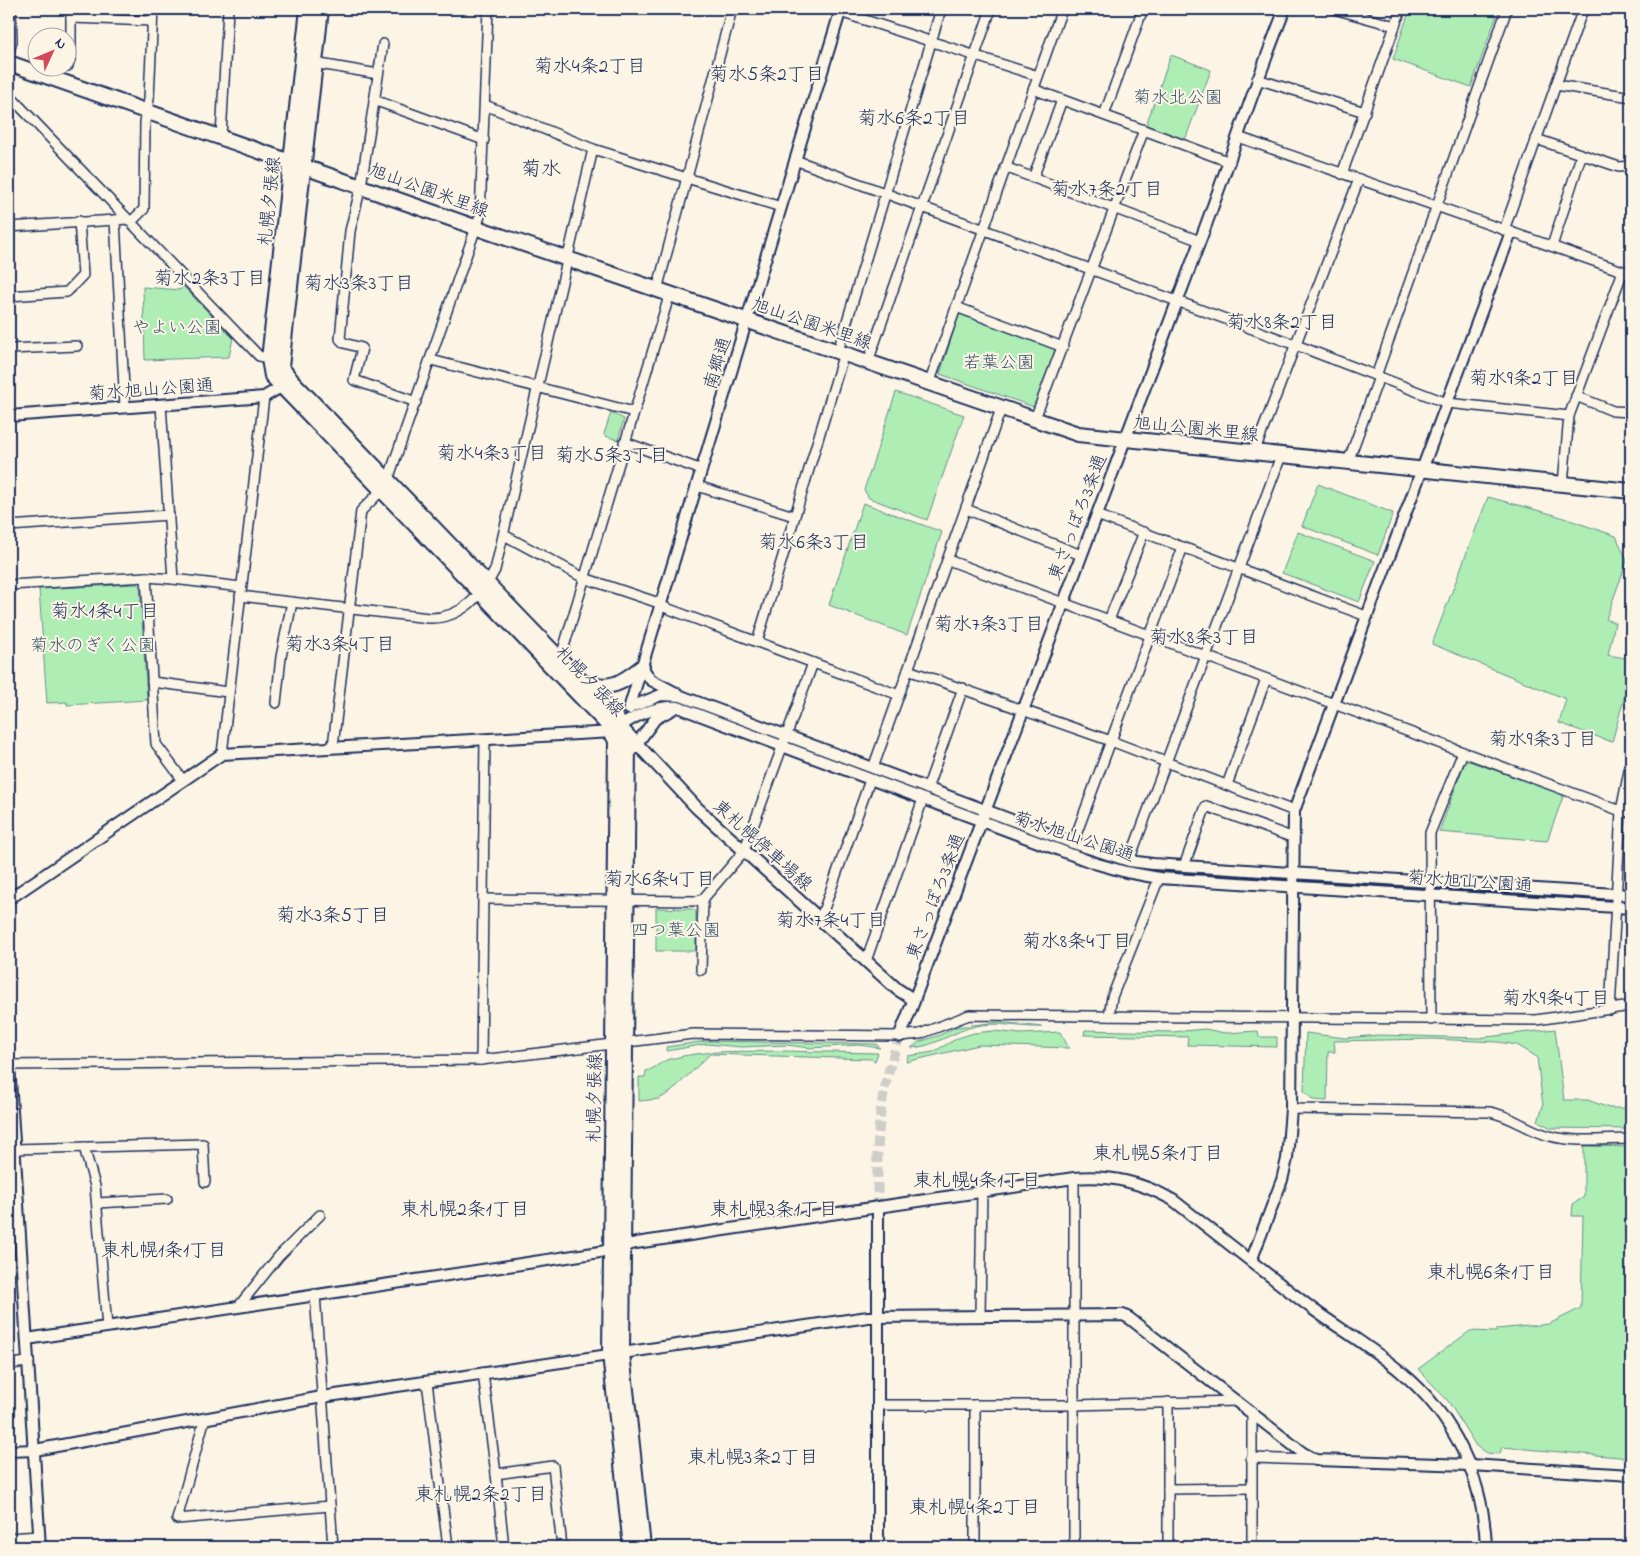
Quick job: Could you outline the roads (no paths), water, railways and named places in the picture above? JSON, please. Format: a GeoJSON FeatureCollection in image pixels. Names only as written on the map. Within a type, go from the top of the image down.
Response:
{"type":"FeatureCollection","features":[{"type":"Feature","properties":{"kind":"main road","name":"札幌夕張線"},"geometry":{"type":"LineString","coordinates":[[298,163],[308,9]]}},
{"type":"Feature","properties":{"kind":"main road","name":"札幌夕張線"},"geometry":{"type":"LineString","coordinates":[[321,9],[298,163],[272,376],[286,384],[384,485],[617,729],[632,750],[621,901]]}},
{"type":"Feature","properties":{"kind":"main road","name":"旭山公園米里線"},"geometry":{"type":"LineString","coordinates":[[9,63],[1001,409],[1078,434],[1631,491]]}},
{"type":"Feature","properties":{"kind":"main road","name":"札幌夕張線"},"geometry":{"type":"LineString","coordinates":[[483,588],[584,683],[613,714],[617,729],[621,901],[616,1354],[631,1547]]}},
{"type":"Feature","properties":{"kind":"main road"},"geometry":{"type":"LineString","coordinates":[[584,683],[602,687],[614,685],[642,667]]}},
{"type":"Feature","properties":{"kind":"main road","name":"東札幌停車場線"},"geometry":{"type":"LineString","coordinates":[[632,750],[866,961],[914,1000]]}},
{"type":"Feature","properties":{"kind":"main road","name":"東さっぽろ3条通"},"geometry":{"type":"LineString","coordinates":[[900,1036],[914,1000]]}},
{"type":"Feature","properties":{"kind":"main road","name":"札幌夕張線"},"geometry":{"type":"LineString","coordinates":[[616,1354],[643,1547]]}},
{"type":"Feature","properties":{"kind":"street"},"geometry":{"type":"LineString","coordinates":[[9,52],[12,41],[11,9]]}},
{"type":"Feature","properties":{"kind":"street"},"geometry":{"type":"LineString","coordinates":[[9,227],[79,221],[129,220],[144,209],[145,122],[148,111],[153,9]]}},
{"type":"Feature","properties":{"kind":"street"},"geometry":{"type":"LineString","coordinates":[[221,136],[228,9]]}},
{"type":"Feature","properties":{"kind":"street"},"geometry":{"type":"LineString","coordinates":[[333,746],[361,511],[384,485],[431,360],[477,227],[482,207],[488,9]]}},
{"type":"Feature","properties":{"kind":"street"},"geometry":{"type":"LineString","coordinates":[[558,657],[563,650],[634,412],[664,291],[688,179],[732,9]]}},
{"type":"Feature","properties":{"kind":"street"},"geometry":{"type":"LineString","coordinates":[[757,642],[941,9]]}},
{"type":"Feature","properties":{"kind":"street"},"geometry":{"type":"LineString","coordinates":[[868,362],[991,9]]}},
{"type":"Feature","properties":{"kind":"street"},"geometry":{"type":"LineString","coordinates":[[929,384],[1062,9]]}},
{"type":"Feature","properties":{"kind":"street"},"geometry":{"type":"LineString","coordinates":[[1104,115],[1143,9]]}},
{"type":"Feature","properties":{"kind":"street","name":"東さっぽろ3条通"},"geometry":{"type":"LineString","coordinates":[[914,1000],[1230,162],[1257,79],[1285,9]]}},
{"type":"Feature","properties":{"kind":"street"},"geometry":{"type":"LineString","coordinates":[[1334,9],[1395,26]]}},
{"type":"Feature","properties":{"kind":"street"},"geometry":{"type":"LineString","coordinates":[[1342,174],[1401,9]]}},
{"type":"Feature","properties":{"kind":"street"},"geometry":{"type":"LineString","coordinates":[[1348,462],[1507,9]]}},
{"type":"Feature","properties":{"kind":"street"},"geometry":{"type":"LineString","coordinates":[[1250,1261],[1282,1180],[1287,1159],[1291,1109],[1294,810],[1447,403],[1508,231],[1536,139],[1583,9]]}},
{"type":"Feature","properties":{"kind":"street"},"geometry":{"type":"LineString","coordinates":[[840,10],[1038,76]]}},
{"type":"Feature","properties":{"kind":"street","name":"南郷通"},"geometry":{"type":"LineString","coordinates":[[617,729],[631,707],[840,10]]}},
{"type":"Feature","properties":{"kind":"street"},"geometry":{"type":"LineString","coordinates":[[71,28],[71,14],[152,21]]}},
{"type":"Feature","properties":{"kind":"street"},"geometry":{"type":"LineString","coordinates":[[383,44],[361,186],[350,231],[340,339],[344,343],[362,348],[354,380],[416,402]]}},
{"type":"Feature","properties":{"kind":"street"},"geometry":{"type":"LineString","coordinates":[[314,63],[378,74]]}},
{"type":"Feature","properties":{"kind":"street"},"geometry":{"type":"LineString","coordinates":[[1257,79],[1365,112]]}},
{"type":"Feature","properties":{"kind":"street"},"geometry":{"type":"LineString","coordinates":[[1556,85],[1631,96]]}},
{"type":"Feature","properties":{"kind":"street"},"geometry":{"type":"LineString","coordinates":[[1033,89],[1230,162]]}},
{"type":"Feature","properties":{"kind":"street"},"geometry":{"type":"LineString","coordinates":[[9,95],[260,356],[275,360]]}},
{"type":"Feature","properties":{"kind":"street"},"geometry":{"type":"LineString","coordinates":[[374,100],[484,140]]}},
{"type":"Feature","properties":{"kind":"street"},"geometry":{"type":"LineString","coordinates":[[1033,178],[1062,100]]}},
{"type":"Feature","properties":{"kind":"street"},"geometry":{"type":"LineString","coordinates":[[485,105],[593,149],[781,207]]}},
{"type":"Feature","properties":{"kind":"street"},"geometry":{"type":"LineString","coordinates":[[1034,420],[1144,130]]}},
{"type":"Feature","properties":{"kind":"street"},"geometry":{"type":"LineString","coordinates":[[1238,137],[1627,273],[1569,416],[1563,484]]}},
{"type":"Feature","properties":{"kind":"street"},"geometry":{"type":"LineString","coordinates":[[1536,139],[1619,168],[1631,166]]}},
{"type":"Feature","properties":{"kind":"street"},"geometry":{"type":"LineString","coordinates":[[9,586],[146,577],[173,579],[292,602],[438,618],[459,612],[483,588],[495,570],[539,389],[593,149]]}},
{"type":"Feature","properties":{"kind":"street"},"geometry":{"type":"LineString","coordinates":[[1552,246],[1582,156]]}},
{"type":"Feature","properties":{"kind":"street"},"geometry":{"type":"LineString","coordinates":[[795,160],[1296,344],[1447,403],[1569,416]]}},
{"type":"Feature","properties":{"kind":"street"},"geometry":{"type":"LineString","coordinates":[[1005,167],[1200,241]]}},
{"type":"Feature","properties":{"kind":"street"},"geometry":{"type":"LineString","coordinates":[[1254,453],[1359,179]]}},
{"type":"Feature","properties":{"kind":"street"},"geometry":{"type":"LineString","coordinates":[[115,220],[125,407]]}},
{"type":"Feature","properties":{"kind":"street"},"geometry":{"type":"LineString","coordinates":[[9,296],[67,292],[83,275],[79,221]]}},
{"type":"Feature","properties":{"kind":"street"},"geometry":{"type":"LineString","coordinates":[[956,307],[1062,347]]}},
{"type":"Feature","properties":{"kind":"street"},"geometry":{"type":"LineString","coordinates":[[9,348],[77,346]]}},
{"type":"Feature","properties":{"kind":"street"},"geometry":{"type":"LineString","coordinates":[[431,360],[634,412]]}},
{"type":"Feature","properties":{"kind":"street","name":"菊水旭山公園通"},"geometry":{"type":"LineString","coordinates":[[9,416],[264,397],[286,384]]}},
{"type":"Feature","properties":{"kind":"street"},"geometry":{"type":"LineString","coordinates":[[1576,396],[1613,411],[1631,412]]}},
{"type":"Feature","properties":{"kind":"street"},"geometry":{"type":"LineString","coordinates":[[222,754],[264,397]]}},
{"type":"Feature","properties":{"kind":"street"},"geometry":{"type":"LineString","coordinates":[[161,405],[173,579]]}},
{"type":"Feature","properties":{"kind":"street"},"geometry":{"type":"LineString","coordinates":[[873,768],[1001,409]]}},
{"type":"Feature","properties":{"kind":"street"},"geometry":{"type":"LineString","coordinates":[[624,442],[702,470]]}},
{"type":"Feature","properties":{"kind":"street"},"geometry":{"type":"LineString","coordinates":[[1128,861],[1281,456]]}},
{"type":"Feature","properties":{"kind":"street"},"geometry":{"type":"LineString","coordinates":[[696,486],[794,516]]}},
{"type":"Feature","properties":{"kind":"street"},"geometry":{"type":"LineString","coordinates":[[966,509],[1081,555]]}},
{"type":"Feature","properties":{"kind":"street"},"geometry":{"type":"LineString","coordinates":[[9,526],[169,515]]}},
{"type":"Feature","properties":{"kind":"street"},"geometry":{"type":"LineString","coordinates":[[1097,515],[1366,616]]}},
{"type":"Feature","properties":{"kind":"street"},"geometry":{"type":"LineString","coordinates":[[1109,620],[1144,532]]}},
{"type":"Feature","properties":{"kind":"street"},"geometry":{"type":"LineString","coordinates":[[504,535],[584,578],[900,695]]}},
{"type":"Feature","properties":{"kind":"street"},"geometry":{"type":"LineString","coordinates":[[1073,843],[1183,547]]}},
{"type":"Feature","properties":{"kind":"street"},"geometry":{"type":"LineString","coordinates":[[948,560],[1621,811],[1631,812]]}},
{"type":"Feature","properties":{"kind":"street"},"geometry":{"type":"LineString","coordinates":[[146,577],[156,744],[182,779]]}},
{"type":"Feature","properties":{"kind":"street"},"geometry":{"type":"LineString","coordinates":[[276,703],[281,657],[292,602]]}},
{"type":"Feature","properties":{"kind":"street"},"geometry":{"type":"LineString","coordinates":[[483,899],[698,902],[703,900],[744,851],[813,663]]}},
{"type":"Feature","properties":{"kind":"street"},"geometry":{"type":"LineString","coordinates":[[642,667],[651,680],[681,696]]}},
{"type":"Feature","properties":{"kind":"street"},"geometry":{"type":"LineString","coordinates":[[908,670],[1111,740],[1294,810]]}},
{"type":"Feature","properties":{"kind":"street"},"geometry":{"type":"LineString","coordinates":[[1227,785],[1266,679]]}},
{"type":"Feature","properties":{"kind":"street"},"geometry":{"type":"LineString","coordinates":[[152,682],[228,692]]}},
{"type":"Feature","properties":{"kind":"street"},"geometry":{"type":"LineString","coordinates":[[927,789],[963,688]]}},
{"type":"Feature","properties":{"kind":"street","name":"菊水旭山公園通"},"geometry":{"type":"LineString","coordinates":[[631,707],[661,695],[681,696],[927,789],[983,816],[1094,863],[1126,872],[1159,878],[1631,908]]}},
{"type":"Feature","properties":{"kind":"street","name":"菊水旭山公園通"},"geometry":{"type":"LineString","coordinates":[[617,729],[638,715],[664,706],[678,707],[923,800],[983,816],[1128,861],[1293,874],[1631,895]]}},
{"type":"Feature","properties":{"kind":"street"},"geometry":{"type":"LineString","coordinates":[[632,750],[656,718],[664,712],[678,707]]}},
{"type":"Feature","properties":{"kind":"street"},"geometry":{"type":"LineString","coordinates":[[9,899],[182,779],[222,754],[333,746],[485,739],[617,729]]}},
{"type":"Feature","properties":{"kind":"street"},"geometry":{"type":"LineString","coordinates":[[482,1060],[485,739]]}},
{"type":"Feature","properties":{"kind":"street"},"geometry":{"type":"LineString","coordinates":[[1431,1020],[1430,833],[1464,752]]}},
{"type":"Feature","properties":{"kind":"street"},"geometry":{"type":"LineString","coordinates":[[1610,1010],[1621,811],[1631,761]]}},
{"type":"Feature","properties":{"kind":"street"},"geometry":{"type":"LineString","coordinates":[[820,920],[870,780]]}},
{"type":"Feature","properties":{"kind":"street"},"geometry":{"type":"LineString","coordinates":[[866,961],[923,800]]}},
{"type":"Feature","properties":{"kind":"street"},"geometry":{"type":"LineString","coordinates":[[1184,866],[1206,806],[1294,838]]}},
{"type":"Feature","properties":{"kind":"street"},"geometry":{"type":"LineString","coordinates":[[1109,1016],[1112,997],[1159,878]]}},
{"type":"Feature","properties":{"kind":"street"},"geometry":{"type":"LineString","coordinates":[[701,970],[703,900]]}},
{"type":"Feature","properties":{"kind":"street"},"geometry":{"type":"LineString","coordinates":[[9,1538],[40,1542],[14,1149],[10,1118],[9,1064],[482,1060],[692,1034],[900,1036],[920,1034],[969,1015],[1536,1020],[1631,1006]]}},
{"type":"Feature","properties":{"kind":"street"},"geometry":{"type":"LineString","coordinates":[[1291,1109],[1490,1112],[1512,1118],[1532,1130],[1551,1137],[1631,1139]]}},
{"type":"Feature","properties":{"kind":"street"},"geometry":{"type":"LineString","coordinates":[[14,1149],[204,1144],[205,1182]]}},
{"type":"Feature","properties":{"kind":"street"},"geometry":{"type":"LineString","coordinates":[[84,1147],[95,1186],[107,1327]]}},
{"type":"Feature","properties":{"kind":"street"},"geometry":{"type":"LineString","coordinates":[[27,1339],[1074,1178],[1098,1176],[1129,1180],[1173,1200],[1250,1261],[1403,1373],[1429,1399],[1447,1422],[1470,1465],[1482,1502],[1486,1547]]}},
{"type":"Feature","properties":{"kind":"street"},"geometry":{"type":"LineString","coordinates":[[1074,1178],[1074,1547]]}},
{"type":"Feature","properties":{"kind":"street"},"geometry":{"type":"LineString","coordinates":[[980,1315],[982,1192]]}},
{"type":"Feature","properties":{"kind":"street"},"geometry":{"type":"LineString","coordinates":[[97,1203],[167,1199]]}},
{"type":"Feature","properties":{"kind":"street"},"geometry":{"type":"LineString","coordinates":[[878,1208],[878,1547]]}},
{"type":"Feature","properties":{"kind":"street"},"geometry":{"type":"LineString","coordinates":[[241,1306],[279,1256],[320,1215]]}},
{"type":"Feature","properties":{"kind":"street"},"geometry":{"type":"LineString","coordinates":[[315,1294],[333,1547]]}},
{"type":"Feature","properties":{"kind":"street"},"geometry":{"type":"LineString","coordinates":[[9,1451],[35,1450],[322,1397],[878,1316],[1074,1314],[1123,1315],[1129,1318],[1316,1460]]}},
{"type":"Feature","properties":{"kind":"street"},"geometry":{"type":"LineString","coordinates":[[9,1364],[29,1362]]}},
{"type":"Feature","properties":{"kind":"street"},"geometry":{"type":"LineString","coordinates":[[483,1374],[504,1547]]}},
{"type":"Feature","properties":{"kind":"street"},"geometry":{"type":"LineString","coordinates":[[427,1382],[448,1547]]}},
{"type":"Feature","properties":{"kind":"street"},"geometry":{"type":"LineString","coordinates":[[878,1405],[1073,1405],[1237,1401]]}},
{"type":"Feature","properties":{"kind":"street"},"geometry":{"type":"LineString","coordinates":[[1168,1402],[1168,1547]]}},
{"type":"Feature","properties":{"kind":"street"},"geometry":{"type":"LineString","coordinates":[[975,1405],[975,1547]]}},
{"type":"Feature","properties":{"kind":"street"},"geometry":{"type":"LineString","coordinates":[[1252,1412],[1252,1547]]}},
{"type":"Feature","properties":{"kind":"street"},"geometry":{"type":"LineString","coordinates":[[201,1419],[177,1519],[330,1506]]}},
{"type":"Feature","properties":{"kind":"street"},"geometry":{"type":"LineString","coordinates":[[1251,1458],[1470,1465],[1631,1475]]}},
{"type":"Feature","properties":{"kind":"street"},"geometry":{"type":"LineString","coordinates":[[496,1474],[553,1466],[562,1547]]}},
{"type":"Feature","properties":{"kind":"street"},"geometry":{"type":"LineString","coordinates":[[1168,1489],[1251,1488]]}},
{"type":"Feature","properties":{"kind":"tunnel"},"geometry":{"type":"LineString","coordinates":[[878,1208],[877,1162],[882,1100],[892,1058],[900,1036]]}},
{"type":"Feature","properties":{"kind":"district","name":"菊水4条2丁目"},"geometry":{"type":"Point","coordinates":[590,65]}},
{"type":"Feature","properties":{"kind":"district","name":"菊水5条2丁目"},"geometry":{"type":"Point","coordinates":[767,73]}},
{"type":"Feature","properties":{"kind":"district","name":"菊水6条2丁目"},"geometry":{"type":"Point","coordinates":[914,117]}},
{"type":"Feature","properties":{"kind":"district","name":"菊水"},"geometry":{"type":"Point","coordinates":[541,168]}},
{"type":"Feature","properties":{"kind":"district","name":"菊水7条2丁目"},"geometry":{"type":"Point","coordinates":[1107,188]}},
{"type":"Feature","properties":{"kind":"district","name":"菊水2条3丁目"},"geometry":{"type":"Point","coordinates":[210,277]}},
{"type":"Feature","properties":{"kind":"district","name":"菊水3条3丁目"},"geometry":{"type":"Point","coordinates":[359,282]}},
{"type":"Feature","properties":{"kind":"district","name":"菊水8条2丁目"},"geometry":{"type":"Point","coordinates":[1282,321]}},
{"type":"Feature","properties":{"kind":"district","name":"菊水9条2丁目"},"geometry":{"type":"Point","coordinates":[1524,377]}},
{"type":"Feature","properties":{"kind":"district","name":"菊水4条3丁目"},"geometry":{"type":"Point","coordinates":[492,452]}},
{"type":"Feature","properties":{"kind":"district","name":"菊水5条3丁目"},"geometry":{"type":"Point","coordinates":[612,454]}},
{"type":"Feature","properties":{"kind":"district","name":"菊水6条3丁目"},"geometry":{"type":"Point","coordinates":[814,541]}},
{"type":"Feature","properties":{"kind":"district","name":"菊水1条4丁目"},"geometry":{"type":"Point","coordinates":[105,610]}},
{"type":"Feature","properties":{"kind":"district","name":"菊水7条3丁目"},"geometry":{"type":"Point","coordinates":[989,623]}},
{"type":"Feature","properties":{"kind":"district","name":"菊水8条3丁目"},"geometry":{"type":"Point","coordinates":[1204,636]}},
{"type":"Feature","properties":{"kind":"district","name":"菊水3条4丁目"},"geometry":{"type":"Point","coordinates":[340,643]}},
{"type":"Feature","properties":{"kind":"district","name":"菊水9条3丁目"},"geometry":{"type":"Point","coordinates":[1543,738]}},
{"type":"Feature","properties":{"kind":"district","name":"菊水6条4丁目"},"geometry":{"type":"Point","coordinates":[660,878]}},
{"type":"Feature","properties":{"kind":"district","name":"菊水3条5丁目"},"geometry":{"type":"Point","coordinates":[333,914]}},
{"type":"Feature","properties":{"kind":"district","name":"菊水7条4丁目"},"geometry":{"type":"Point","coordinates":[831,919]}},
{"type":"Feature","properties":{"kind":"district","name":"菊水8条4丁目"},"geometry":{"type":"Point","coordinates":[1077,940]}},
{"type":"Feature","properties":{"kind":"district","name":"菊水9条4丁目"},"geometry":{"type":"Point","coordinates":[1556,997]}},
{"type":"Feature","properties":{"kind":"district","name":"東札幌5条1丁目"},"geometry":{"type":"Point","coordinates":[1158,1152]}},
{"type":"Feature","properties":{"kind":"district","name":"東札幌4条1丁目"},"geometry":{"type":"Point","coordinates":[977,1179]}},
{"type":"Feature","properties":{"kind":"district","name":"東札幌2条1丁目"},"geometry":{"type":"Point","coordinates":[465,1208]}},
{"type":"Feature","properties":{"kind":"district","name":"東札幌3条1丁目"},"geometry":{"type":"Point","coordinates":[774,1208]}},
{"type":"Feature","properties":{"kind":"district","name":"東札幌1条1丁目"},"geometry":{"type":"Point","coordinates":[164,1249]}},
{"type":"Feature","properties":{"kind":"district","name":"東札幌6条1丁目"},"geometry":{"type":"Point","coordinates":[1491,1271]}},
{"type":"Feature","properties":{"kind":"district","name":"東札幌3条2丁目"},"geometry":{"type":"Point","coordinates":[753,1456]}},
{"type":"Feature","properties":{"kind":"district","name":"東札幌2条2丁目"},"geometry":{"type":"Point","coordinates":[481,1493]}},
{"type":"Feature","properties":{"kind":"district","name":"東札幌4条2丁目"},"geometry":{"type":"Point","coordinates":[975,1506]}},
{"type":"Feature","properties":{"kind":"park label","name":"菊水北公園"},"geometry":{"type":"Point","coordinates":[1178,97]}},
{"type":"Feature","properties":{"kind":"park label","name":"やよい公園"},"geometry":{"type":"Point","coordinates":[177,327]}},
{"type":"Feature","properties":{"kind":"park label","name":"若葉公園"},"geometry":{"type":"Point","coordinates":[999,362]}},
{"type":"Feature","properties":{"kind":"park label","name":"菊水のぎく公園"},"geometry":{"type":"Point","coordinates":[93,645]}},
{"type":"Feature","properties":{"kind":"park label","name":"四つ葉公園"},"geometry":{"type":"Point","coordinates":[676,930]}}]}
